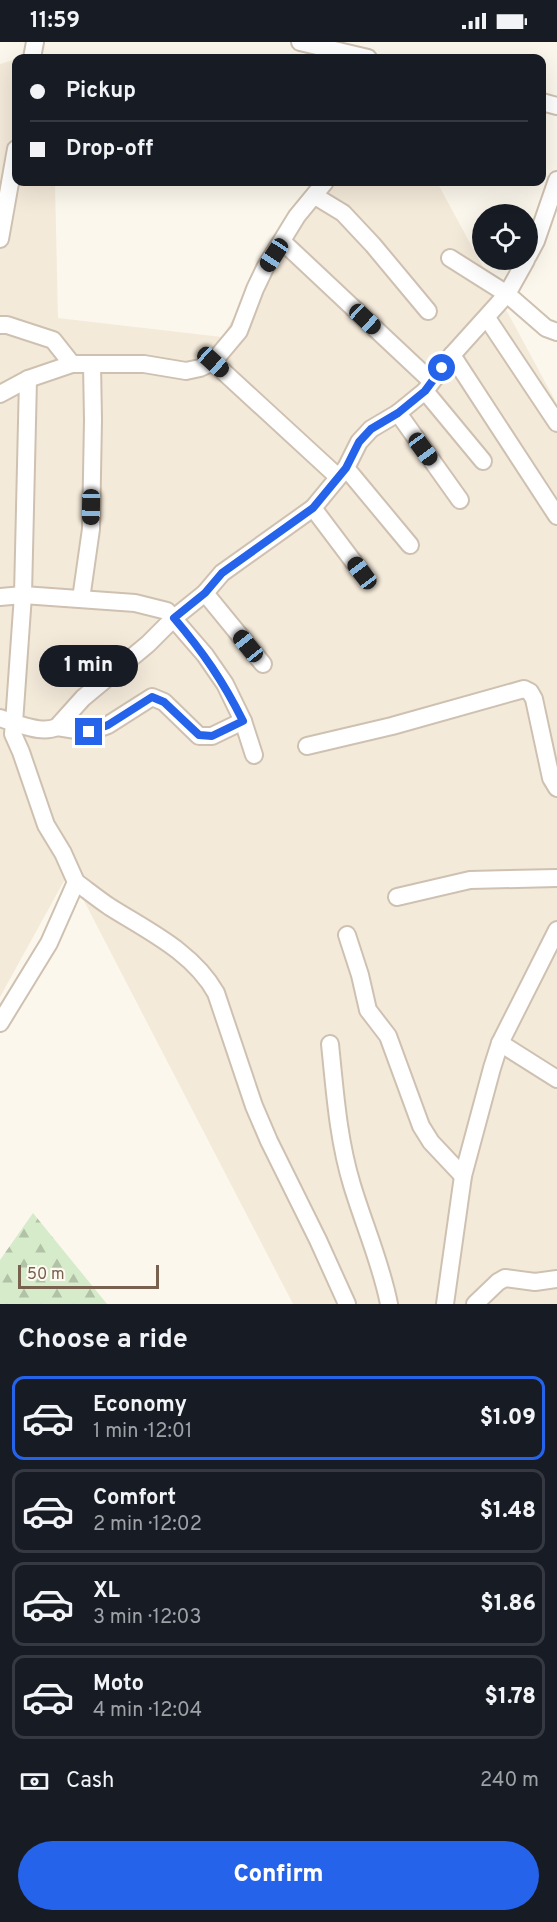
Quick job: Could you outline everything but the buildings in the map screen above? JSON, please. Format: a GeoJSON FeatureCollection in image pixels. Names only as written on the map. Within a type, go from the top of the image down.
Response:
{"type":"FeatureCollection","features":[{"type":"Feature","properties":{"kind":"street"},"geometry":{"type":"LineString","coordinates":[[300,42],[351,54]]}},
{"type":"Feature","properties":{"kind":"street"},"geometry":{"type":"LineString","coordinates":[[0,239],[12,172]]}},
{"type":"Feature","properties":{"kind":"street"},"geometry":{"type":"LineString","coordinates":[[538,235],[557,180]]}},
{"type":"Feature","properties":{"kind":"street"},"geometry":{"type":"LineString","coordinates":[[0,394],[28,378],[72,364],[144,364],[186,371],[213,362],[239,331],[255,289],[266,268],[297,216],[322,186]]}},
{"type":"Feature","properties":{"kind":"street"},"geometry":{"type":"LineString","coordinates":[[315,196],[343,213],[428,311]]}},
{"type":"Feature","properties":{"kind":"street"},"geometry":{"type":"LineString","coordinates":[[283,242],[428,386],[483,461]]}},
{"type":"Feature","properties":{"kind":"street"},"geometry":{"type":"LineString","coordinates":[[450,258],[507,294],[546,328],[557,332]]}},
{"type":"Feature","properties":{"kind":"street"},"geometry":{"type":"LineString","coordinates":[[7,720],[40,729],[57,727],[83,698],[205,593],[222,573],[313,508],[342,472],[359,442],[371,429],[398,413],[428,386],[452,355],[507,294],[520,270]]}},
{"type":"Feature","properties":{"kind":"street"},"geometry":{"type":"LineString","coordinates":[[487,318],[557,423]]}},
{"type":"Feature","properties":{"kind":"street"},"geometry":{"type":"LineString","coordinates":[[0,325],[7,325],[53,340],[72,364]]}},
{"type":"Feature","properties":{"kind":"street"},"geometry":{"type":"LineString","coordinates":[[452,355],[557,515]]}},
{"type":"Feature","properties":{"kind":"street"},"geometry":{"type":"LineString","coordinates":[[213,362],[342,472],[410,545]]}},
{"type":"Feature","properties":{"kind":"street"},"geometry":{"type":"LineString","coordinates":[[81,599],[91,529],[92,364]]}},
{"type":"Feature","properties":{"kind":"street"},"geometry":{"type":"LineString","coordinates":[[28,378],[23,595],[7,720],[21,752],[46,825],[63,853],[76,882],[109,906],[162,938],[208,979],[216,993],[254,1106],[346,1304]]}},
{"type":"Feature","properties":{"kind":"street"},"geometry":{"type":"LineString","coordinates":[[398,413],[460,500]]}},
{"type":"Feature","properties":{"kind":"street"},"geometry":{"type":"LineString","coordinates":[[313,508],[362,573]]}},
{"type":"Feature","properties":{"kind":"street"},"geometry":{"type":"LineString","coordinates":[[205,593],[263,664]]}},
{"type":"Feature","properties":{"kind":"street"},"geometry":{"type":"LineString","coordinates":[[0,597],[23,595],[135,603],[166,611],[205,655],[225,684],[243,721],[254,755]]}},
{"type":"Feature","properties":{"kind":"street"},"geometry":{"type":"LineString","coordinates":[[308,747],[524,689],[530,692],[534,699],[551,778],[557,788]]}},
{"type":"Feature","properties":{"kind":"street"},"geometry":{"type":"LineString","coordinates":[[57,727],[89,732],[117,720],[152,697],[164,702],[199,735],[212,736],[243,721]]}},
{"type":"Feature","properties":{"kind":"street"},"geometry":{"type":"LineString","coordinates":[[397,897],[470,880],[557,879]]}},
{"type":"Feature","properties":{"kind":"street"},"geometry":{"type":"LineString","coordinates":[[0,1023],[50,943],[76,882]]}},
{"type":"Feature","properties":{"kind":"street"},"geometry":{"type":"LineString","coordinates":[[444,1304],[463,1176],[489,1077],[500,1043],[557,930]]}},
{"type":"Feature","properties":{"kind":"street"},"geometry":{"type":"LineString","coordinates":[[347,935],[368,1010],[383,1026],[388,1036],[421,1126],[431,1142],[463,1176]]}},
{"type":"Feature","properties":{"kind":"street"},"geometry":{"type":"LineString","coordinates":[[500,1043],[557,1079]]}},
{"type":"Feature","properties":{"kind":"street"},"geometry":{"type":"LineString","coordinates":[[330,1044],[335,1111],[351,1185],[384,1282],[389,1304]]}},
{"type":"Feature","properties":{"kind":"street"},"geometry":{"type":"LineString","coordinates":[[475,1304],[498,1281],[505,1278],[535,1282],[557,1279]]}},
{"type":"Feature","properties":{"kind":"shaded area"},"geometry":{"type":"Polygon","coordinates":[[[12,60],[12,186],[55,186],[58,318],[222,337],[312,186],[439,186],[472,247],[472,270],[485,270],[557,404],[557,1304],[293,1304],[69,872],[0,997],[0,64],[12,60]]]}},
{"type":"Feature","properties":{"kind":"green space"},"geometry":{"type":"Polygon","coordinates":[[[33,1213],[107,1304],[0,1304],[0,1260],[33,1213]]]}},
{"type":"Feature","properties":{"kind":"route"},"geometry":{"type":"LineString","coordinates":[[89,732],[126,715],[152,697],[164,702],[199,735],[212,736],[243,721],[225,684],[205,655],[174,618],[205,593],[222,573],[313,508],[346,468],[359,442],[371,429],[398,413],[425,391],[442,368]]}}]}
